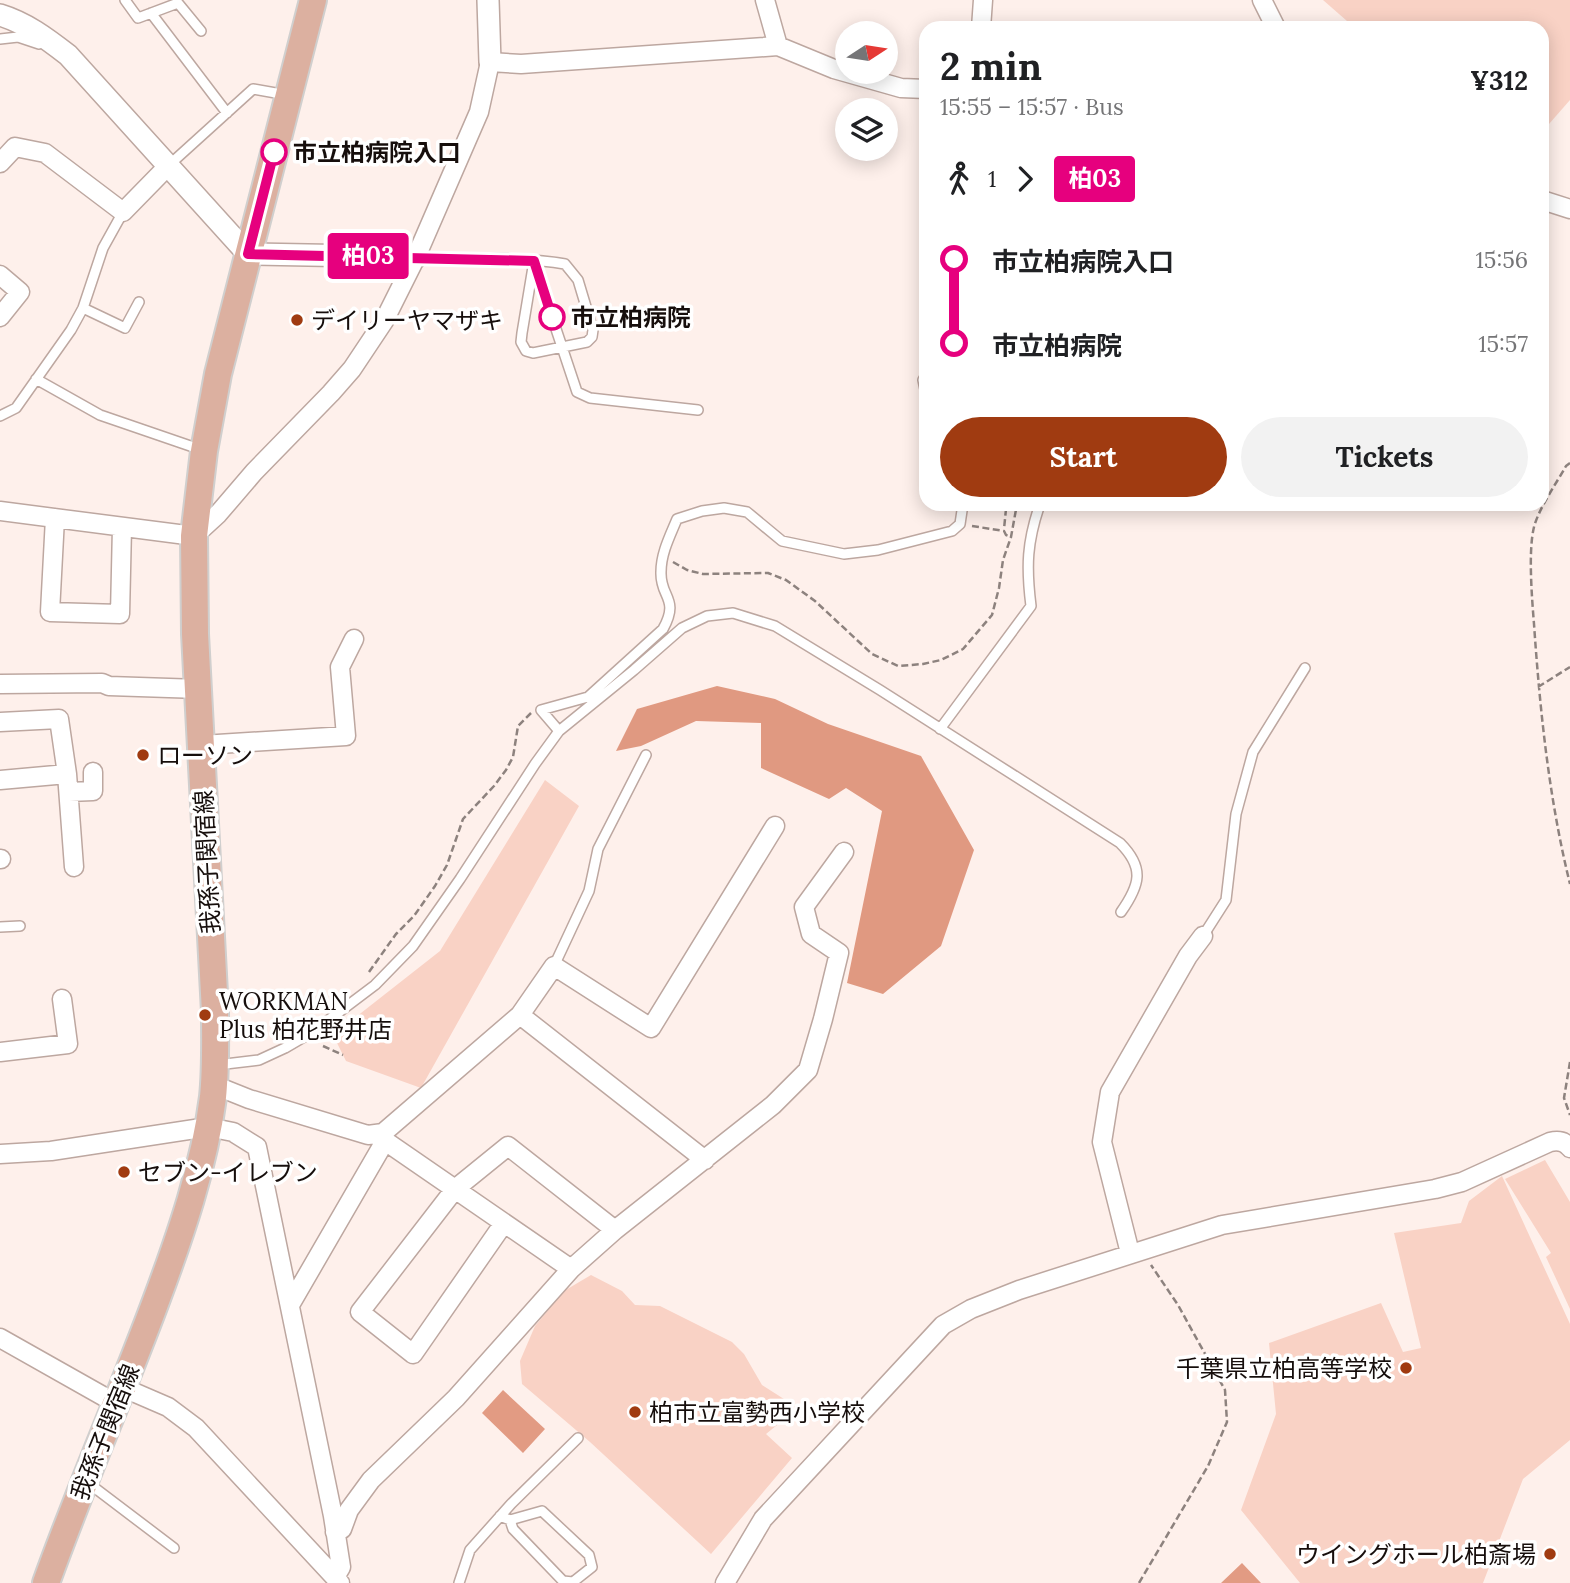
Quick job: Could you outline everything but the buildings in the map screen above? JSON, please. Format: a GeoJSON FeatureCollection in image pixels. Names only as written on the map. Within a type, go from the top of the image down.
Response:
{"type":"FeatureCollection","features":[{"type":"Feature","properties":{"kind":"main road","name":"我孫子関宿線"},"geometry":{"type":"LineString","coordinates":[[46,1583],[120,1396],[188,1210],[208,1127],[215,1075],[215,1012],[194,536],[204,451],[218,374],[313,0]]}},
{"type":"Feature","properties":{"kind":"street"},"geometry":{"type":"LineString","coordinates":[[0,511],[194,536],[218,514],[352,369],[384,321],[416,257],[479,112],[490,62],[488,0]]}},
{"type":"Feature","properties":{"kind":"street"},"geometry":{"type":"LineString","coordinates":[[765,0],[778,46]]}},
{"type":"Feature","properties":{"kind":"street"},"geometry":{"type":"LineString","coordinates":[[982,21],[983,0]]}},
{"type":"Feature","properties":{"kind":"street"},"geometry":{"type":"LineString","coordinates":[[1262,0],[1272,21]]}},
{"type":"Feature","properties":{"kind":"street"},"geometry":{"type":"LineString","coordinates":[[0,15],[34,29],[64,52],[248,254],[416,257]]}},
{"type":"Feature","properties":{"kind":"street"},"geometry":{"type":"LineString","coordinates":[[490,62],[522,64],[778,46],[834,69],[901,88],[919,89]]}},
{"type":"Feature","properties":{"kind":"street"},"geometry":{"type":"LineString","coordinates":[[0,163],[15,148],[45,153],[123,212],[168,166]]}},
{"type":"Feature","properties":{"kind":"street"},"geometry":{"type":"LineString","coordinates":[[1549,202],[1570,209]]}},
{"type":"Feature","properties":{"kind":"street"},"geometry":{"type":"LineString","coordinates":[[0,275],[20,292],[0,317]]}},
{"type":"Feature","properties":{"kind":"street"},"geometry":{"type":"LineString","coordinates":[[55,519],[50,612],[120,614],[122,527]]}},
{"type":"Feature","properties":{"kind":"street"},"geometry":{"type":"LineString","coordinates":[[202,744],[346,736],[340,667],[354,639]]}},
{"type":"Feature","properties":{"kind":"street"},"geometry":{"type":"LineString","coordinates":[[0,684],[102,682],[109,686],[199,689]]}},
{"type":"Feature","properties":{"kind":"street"},"geometry":{"type":"LineString","coordinates":[[0,722],[59,719],[68,783],[74,867]]}},
{"type":"Feature","properties":{"kind":"street"},"geometry":{"type":"LineString","coordinates":[[0,780],[68,783],[93,791],[93,772]]}},
{"type":"Feature","properties":{"kind":"street"},"geometry":{"type":"LineString","coordinates":[[290,1305],[383,1133],[520,1015],[554,966],[651,1028],[775,826]]}},
{"type":"Feature","properties":{"kind":"street"},"geometry":{"type":"LineString","coordinates":[[335,1532],[342,1529],[349,1510],[371,1480],[456,1398],[571,1269],[615,1230],[773,1105],[808,1070],[824,1019],[839,953],[811,934],[804,907],[844,852]]}},
{"type":"Feature","properties":{"kind":"street"},"geometry":{"type":"LineString","coordinates":[[1135,1251],[1102,1142],[1110,1092],[1188,956],[1203,936]]}},
{"type":"Feature","properties":{"kind":"street"},"geometry":{"type":"LineString","coordinates":[[0,1052],[68,1044],[62,999]]}},
{"type":"Feature","properties":{"kind":"street"},"geometry":{"type":"LineString","coordinates":[[520,1015],[705,1160]]}},
{"type":"Feature","properties":{"kind":"street"},"geometry":{"type":"LineString","coordinates":[[215,1075],[262,1103],[380,1138],[571,1269]]}},
{"type":"Feature","properties":{"kind":"street"},"geometry":{"type":"LineString","coordinates":[[0,1154],[51,1151],[208,1127],[233,1132],[257,1147],[335,1532],[341,1567],[337,1580]]}},
{"type":"Feature","properties":{"kind":"street"},"geometry":{"type":"LineString","coordinates":[[725,1583],[763,1519],[943,1325],[971,1309],[1135,1251],[1222,1225],[1435,1189],[1462,1182],[1550,1142],[1558,1140],[1570,1148]]}},
{"type":"Feature","properties":{"kind":"street"},"geometry":{"type":"LineString","coordinates":[[504,1223],[412,1354],[360,1312],[455,1189],[508,1146],[615,1230]]}},
{"type":"Feature","properties":{"kind":"street"},"geometry":{"type":"LineString","coordinates":[[0,1338],[120,1396],[168,1407],[196,1428],[337,1580]]}},
{"type":"Feature","properties":{"kind":"lane"},"geometry":{"type":"LineString","coordinates":[[125,0],[138,18],[178,3],[201,31]]}},
{"type":"Feature","properties":{"kind":"lane"},"geometry":{"type":"LineString","coordinates":[[151,13],[227,113]]}},
{"type":"Feature","properties":{"kind":"lane"},"geometry":{"type":"LineString","coordinates":[[0,39],[18,37],[64,52]]}},
{"type":"Feature","properties":{"kind":"lane"},"geometry":{"type":"LineString","coordinates":[[168,166],[253,89],[289,96]]}},
{"type":"Feature","properties":{"kind":"lane"},"geometry":{"type":"LineString","coordinates":[[0,416],[16,408],[83,308],[103,248],[123,212]]}},
{"type":"Feature","properties":{"kind":"lane"},"geometry":{"type":"LineString","coordinates":[[416,257],[534,261],[565,264],[578,281],[593,330],[592,337],[587,342],[533,353],[526,351],[521,342],[534,261]]}},
{"type":"Feature","properties":{"kind":"lane"},"geometry":{"type":"LineString","coordinates":[[534,261],[577,393],[590,398],[698,410]]}},
{"type":"Feature","properties":{"kind":"lane"},"geometry":{"type":"LineString","coordinates":[[83,308],[125,328],[139,302]]}},
{"type":"Feature","properties":{"kind":"lane"},"geometry":{"type":"LineString","coordinates":[[36,379],[100,415],[204,451]]}},
{"type":"Feature","properties":{"kind":"lane"},"geometry":{"type":"LineString","coordinates":[[559,731],[541,709],[588,697],[663,629],[670,615],[670,604],[660,576],[662,556],[677,519],[724,508],[747,512],[782,541],[844,554],[891,547],[952,531],[960,524],[962,511]]}},
{"type":"Feature","properties":{"kind":"lane"},"geometry":{"type":"LineString","coordinates":[[940,729],[1031,606],[1027,571],[1032,530],[1038,511]]}},
{"type":"Feature","properties":{"kind":"lane"},"geometry":{"type":"LineString","coordinates":[[215,1075],[285,1048],[314,1031],[375,985],[413,946],[559,731],[682,628],[707,616],[733,613],[775,626],[1120,843],[1133,857],[1137,872],[1136,887],[1121,912]]}},
{"type":"Feature","properties":{"kind":"lane"},"geometry":{"type":"LineString","coordinates":[[1203,936],[1226,900],[1236,814],[1253,752],[1305,668]]}},
{"type":"Feature","properties":{"kind":"lane"},"geometry":{"type":"LineString","coordinates":[[554,966],[589,891],[598,849],[646,755]]}},
{"type":"Feature","properties":{"kind":"lane"},"geometry":{"type":"LineString","coordinates":[[0,928],[20,926]]}},
{"type":"Feature","properties":{"kind":"lane"},"geometry":{"type":"LineString","coordinates":[[460,1582],[470,1550],[578,1438]]}},
{"type":"Feature","properties":{"kind":"lane"},"geometry":{"type":"LineString","coordinates":[[86,1481],[174,1548]]}},
{"type":"Feature","properties":{"kind":"lane"},"geometry":{"type":"LineString","coordinates":[[500,1516],[510,1520],[542,1511],[589,1555],[592,1567],[573,1582],[563,1581],[513,1529],[510,1520]]}},
{"type":"Feature","properties":{"kind":"path"},"geometry":{"type":"LineString","coordinates":[[1549,495],[1570,463]]}},
{"type":"Feature","properties":{"kind":"path"},"geometry":{"type":"LineString","coordinates":[[1003,531],[1006,511]]}},
{"type":"Feature","properties":{"kind":"path"},"geometry":{"type":"LineString","coordinates":[[662,556],[687,570],[703,574],[768,573],[786,580],[807,595],[872,654],[898,666],[911,665],[941,660],[963,649],[984,626],[996,602],[1003,560],[1012,537],[1016,511]]}},
{"type":"Feature","properties":{"kind":"path"},"geometry":{"type":"LineString","coordinates":[[1542,511],[1534,527],[1532,605],[1538,687],[1556,829],[1570,884]]}},
{"type":"Feature","properties":{"kind":"path"},"geometry":{"type":"LineString","coordinates":[[960,524],[1003,531],[1012,537]]}},
{"type":"Feature","properties":{"kind":"path"},"geometry":{"type":"LineString","coordinates":[[1538,687],[1570,667]]}},
{"type":"Feature","properties":{"kind":"path"},"geometry":{"type":"LineString","coordinates":[[366,977],[435,886],[447,865],[463,819],[494,786],[513,757],[518,726],[525,718],[541,709]]}},
{"type":"Feature","properties":{"kind":"path"},"geometry":{"type":"LineString","coordinates":[[323,1046],[343,1055]]}},
{"type":"Feature","properties":{"kind":"path"},"geometry":{"type":"LineString","coordinates":[[1570,1062],[1564,1098],[1570,1115]]}},
{"type":"Feature","properties":{"kind":"path"},"geometry":{"type":"LineString","coordinates":[[1564,1098],[1570,1105]]}},
{"type":"Feature","properties":{"kind":"path"},"geometry":{"type":"LineString","coordinates":[[1135,1251],[1178,1306],[1214,1368],[1225,1390],[1227,1422],[1208,1466],[1139,1583]]}},
{"type":"Feature","properties":{"kind":"shaded area"},"geometry":{"type":"Polygon","coordinates":[[[1323,0],[1570,0],[1570,100],[1549,124],[1549,21],[1347,21],[1323,0]]]}},
{"type":"Feature","properties":{"kind":"shaded area"},"geometry":{"type":"Polygon","coordinates":[[[717,686],[775,699],[828,724],[921,756],[974,850],[941,946],[883,994],[847,983],[882,811],[846,788],[829,799],[761,768],[761,723],[696,721],[641,746],[616,751],[637,709],[717,686]]]}},
{"type":"Feature","properties":{"kind":"shaded area"},"geometry":{"type":"Polygon","coordinates":[[[545,780],[579,806],[421,1088],[346,1061],[333,1035],[440,951],[545,780]]]}},
{"type":"Feature","properties":{"kind":"shaded area"},"geometry":{"type":"Polygon","coordinates":[[[1545,1160],[1570,1202],[1570,1309],[1546,1257],[1551,1253],[1505,1179],[1545,1160]]]}},
{"type":"Feature","properties":{"kind":"shaded area","name":"千葉県立柏高等学校"},"geometry":{"type":"Polygon","coordinates":[[[1502,1176],[1570,1324],[1570,1440],[1523,1479],[1483,1583],[1300,1583],[1241,1510],[1276,1414],[1269,1343],[1381,1303],[1403,1352],[1421,1348],[1394,1233],[1461,1223],[1469,1201],[1502,1176]]]}},
{"type":"Feature","properties":{"kind":"shaded area"},"geometry":{"type":"Polygon","coordinates":[[[591,1275],[622,1291],[635,1305],[660,1306],[732,1342],[744,1354],[762,1385],[798,1408],[766,1434],[792,1458],[711,1554],[590,1442],[522,1384],[520,1361],[535,1326],[564,1291],[591,1275]]]}},
{"type":"Feature","properties":{"kind":"shaded area"},"geometry":{"type":"Polygon","coordinates":[[[503,1390],[545,1429],[523,1453],[482,1413],[503,1390]]]}},
{"type":"Feature","properties":{"kind":"shaded area"},"geometry":{"type":"Polygon","coordinates":[[[1242,1563],[1261,1583],[1221,1583],[1242,1563]]]}},
{"type":"Feature","properties":{"kind":"bus line","name":"柏03"},"geometry":{"type":"LineString","coordinates":[[274,152],[248,254],[534,261],[552,317]]}},
{"type":"Feature","properties":{"kind":"place","name":"市立柏病院入口"},"geometry":{"type":"Point","coordinates":[274,152]}},
{"type":"Feature","properties":{"kind":"place","name":"市立柏病院"},"geometry":{"type":"Point","coordinates":[552,317]}},
{"type":"Feature","properties":{"kind":"place","name":"デイリーヤマザキ"},"geometry":{"type":"Point","coordinates":[297,320]}},
{"type":"Feature","properties":{"kind":"place","name":"ローソン"},"geometry":{"type":"Point","coordinates":[143,755]}},
{"type":"Feature","properties":{"kind":"place","name":"WORKMAN Plus 柏花野井店"},"geometry":{"type":"Point","coordinates":[205,1015]}},
{"type":"Feature","properties":{"kind":"place","name":"セブン-イレブン"},"geometry":{"type":"Point","coordinates":[124,1172]}},
{"type":"Feature","properties":{"kind":"place","name":"千葉県立柏高等学校"},"geometry":{"type":"Point","coordinates":[1406,1368]}},
{"type":"Feature","properties":{"kind":"place","name":"柏市立富勢西小学校"},"geometry":{"type":"Point","coordinates":[635,1412]}},
{"type":"Feature","properties":{"kind":"place","name":"ウイングホール柏斎場"},"geometry":{"type":"Point","coordinates":[1550,1554]}}]}
